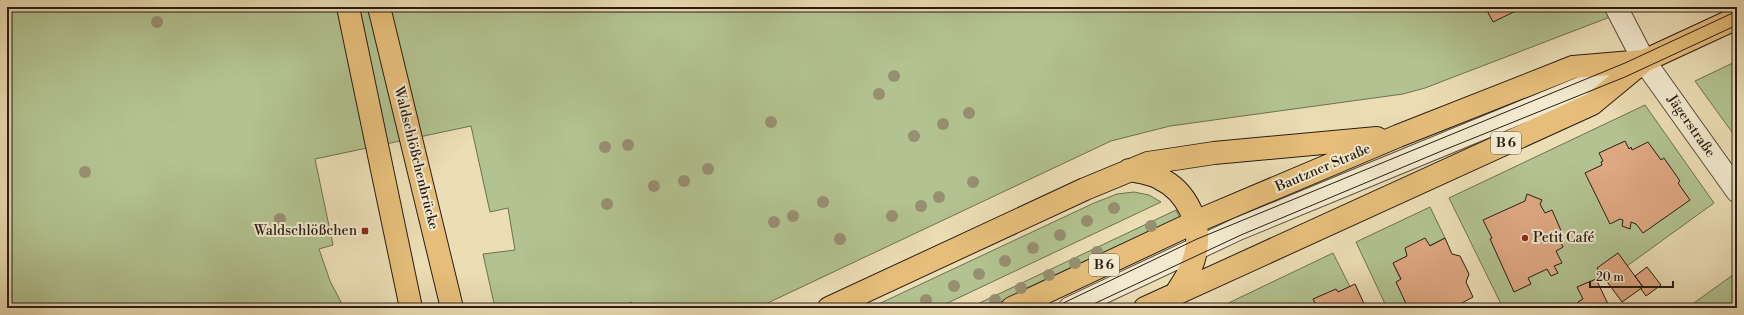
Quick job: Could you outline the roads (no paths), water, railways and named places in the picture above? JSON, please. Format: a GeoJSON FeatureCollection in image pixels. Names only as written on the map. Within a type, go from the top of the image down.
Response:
{"type":"FeatureCollection","features":[{"type":"Feature","properties":{"kind":"main road"},"geometry":{"type":"LineString","coordinates":[[348,7],[412,308]]}},
{"type":"Feature","properties":{"kind":"main road","name":"Waldschlößchenbrücke"},"geometry":{"type":"LineString","coordinates":[[379,7],[452,308]]}},
{"type":"Feature","properties":{"kind":"main road","name":"Bautzner Straße"},"geometry":{"type":"LineString","coordinates":[[1145,308],[1592,104],[1644,61],[1737,18]]}},
{"type":"Feature","properties":{"kind":"main road","name":"Bautzner Straße"},"geometry":{"type":"LineString","coordinates":[[1012,308],[1195,222],[1398,136],[1573,67],[1644,61]]}},
{"type":"Feature","properties":{"kind":"main road"},"geometry":{"type":"LineString","coordinates":[[829,308],[1085,189],[1129,170],[1160,160],[1214,153],[1398,136]]}},
{"type":"Feature","properties":{"kind":"main road"},"geometry":{"type":"LineString","coordinates":[[1129,170],[1144,172],[1159,178],[1174,187],[1184,198],[1195,222],[1197,249],[1189,273],[1176,293]]}},
{"type":"Feature","properties":{"kind":"street","name":"Jägerstraße"},"geometry":{"type":"LineString","coordinates":[[1616,7],[1644,61],[1737,191]]}},
{"type":"Feature","properties":{"kind":"street"},"geometry":{"type":"LineString","coordinates":[[1070,308],[1238,229],[1644,61]]}},
{"type":"Feature","properties":{"kind":"tram line"},"geometry":{"type":"LineString","coordinates":[[1053,308],[1197,239],[1625,63],[1737,11]]}},
{"type":"Feature","properties":{"kind":"tram line"},"geometry":{"type":"LineString","coordinates":[[1085,308],[1241,235],[1444,150],[1625,77],[1737,25]]}},
{"type":"Feature","properties":{"kind":"place","name":"Waldschlößchen"},"geometry":{"type":"Point","coordinates":[365,231]}},
{"type":"Feature","properties":{"kind":"place","name":"Petit Café"},"geometry":{"type":"Point","coordinates":[1525,238]}}]}
